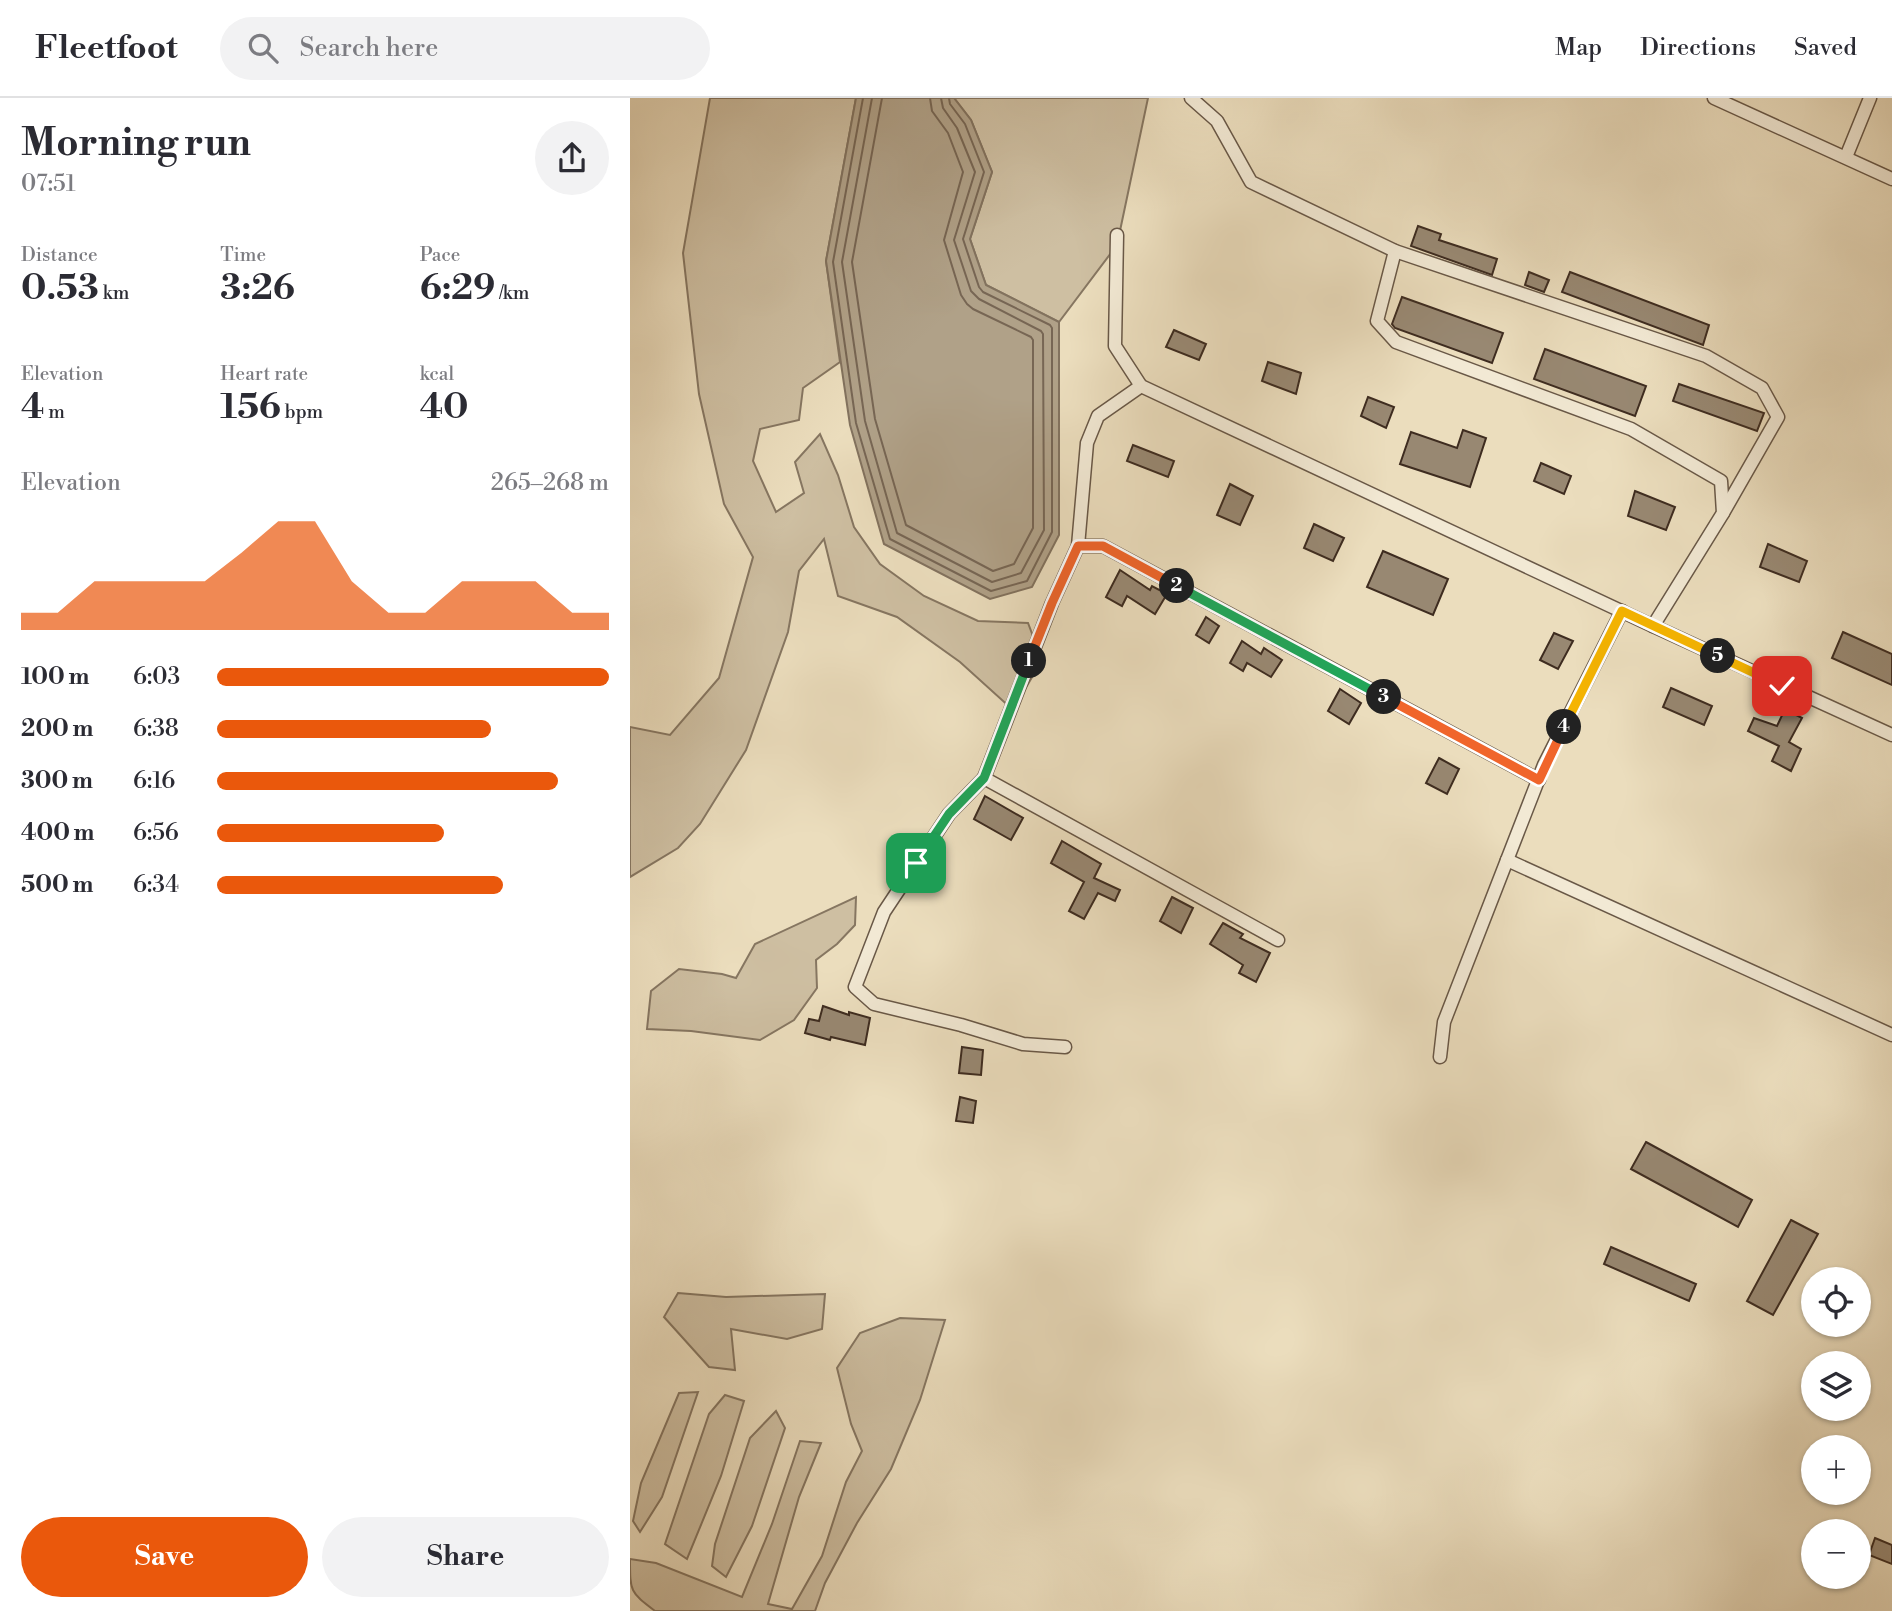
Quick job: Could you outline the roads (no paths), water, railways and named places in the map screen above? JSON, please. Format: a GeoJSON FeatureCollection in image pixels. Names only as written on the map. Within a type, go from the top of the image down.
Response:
{"type":"FeatureCollection","features":[{"type":"Feature","properties":{"kind":"street"},"geometry":{"type":"LineString","coordinates":[[1191,98],[1217,121],[1251,182],[1395,251],[1706,356],[1762,388],[1778,417],[1723,513],[1653,625]]}},
{"type":"Feature","properties":{"kind":"street"},"geometry":{"type":"LineString","coordinates":[[1714,98],[1892,179]]}},
{"type":"Feature","properties":{"kind":"street"},"geometry":{"type":"LineString","coordinates":[[1846,158],[1870,98]]}},
{"type":"Feature","properties":{"kind":"street"},"geometry":{"type":"LineString","coordinates":[[1117,235],[1115,346],[1141,386],[1892,735]]}},
{"type":"Feature","properties":{"kind":"street"},"geometry":{"type":"LineString","coordinates":[[1395,251],[1377,321],[1396,342],[1631,429],[1721,481],[1723,513]]}},
{"type":"Feature","properties":{"kind":"street"},"geometry":{"type":"LineString","coordinates":[[1065,1047],[1023,1044],[874,1004],[855,987],[884,912],[949,814],[984,778],[1052,603],[1078,546],[1087,443],[1098,416],[1141,386]]}},
{"type":"Feature","properties":{"kind":"street"},"geometry":{"type":"LineString","coordinates":[[1078,546],[1103,546],[1539,780]]}},
{"type":"Feature","properties":{"kind":"street"},"geometry":{"type":"LineString","coordinates":[[1440,1057],[1444,1022],[1544,765],[1622,611]]}},
{"type":"Feature","properties":{"kind":"street"},"geometry":{"type":"LineString","coordinates":[[984,778],[1278,940]]}},
{"type":"Feature","properties":{"kind":"street"},"geometry":{"type":"LineString","coordinates":[[1507,860],[1892,1035]]}},
{"type":"Feature","properties":{"kind":"water"},"geometry":{"type":"Polygon","coordinates":[[[856,98],[954,98],[971,120],[992,172],[970,239],[986,285],[1059,322],[1059,535],[1032,587],[990,599],[884,544],[850,425],[826,261],[856,98]]]}}]}
